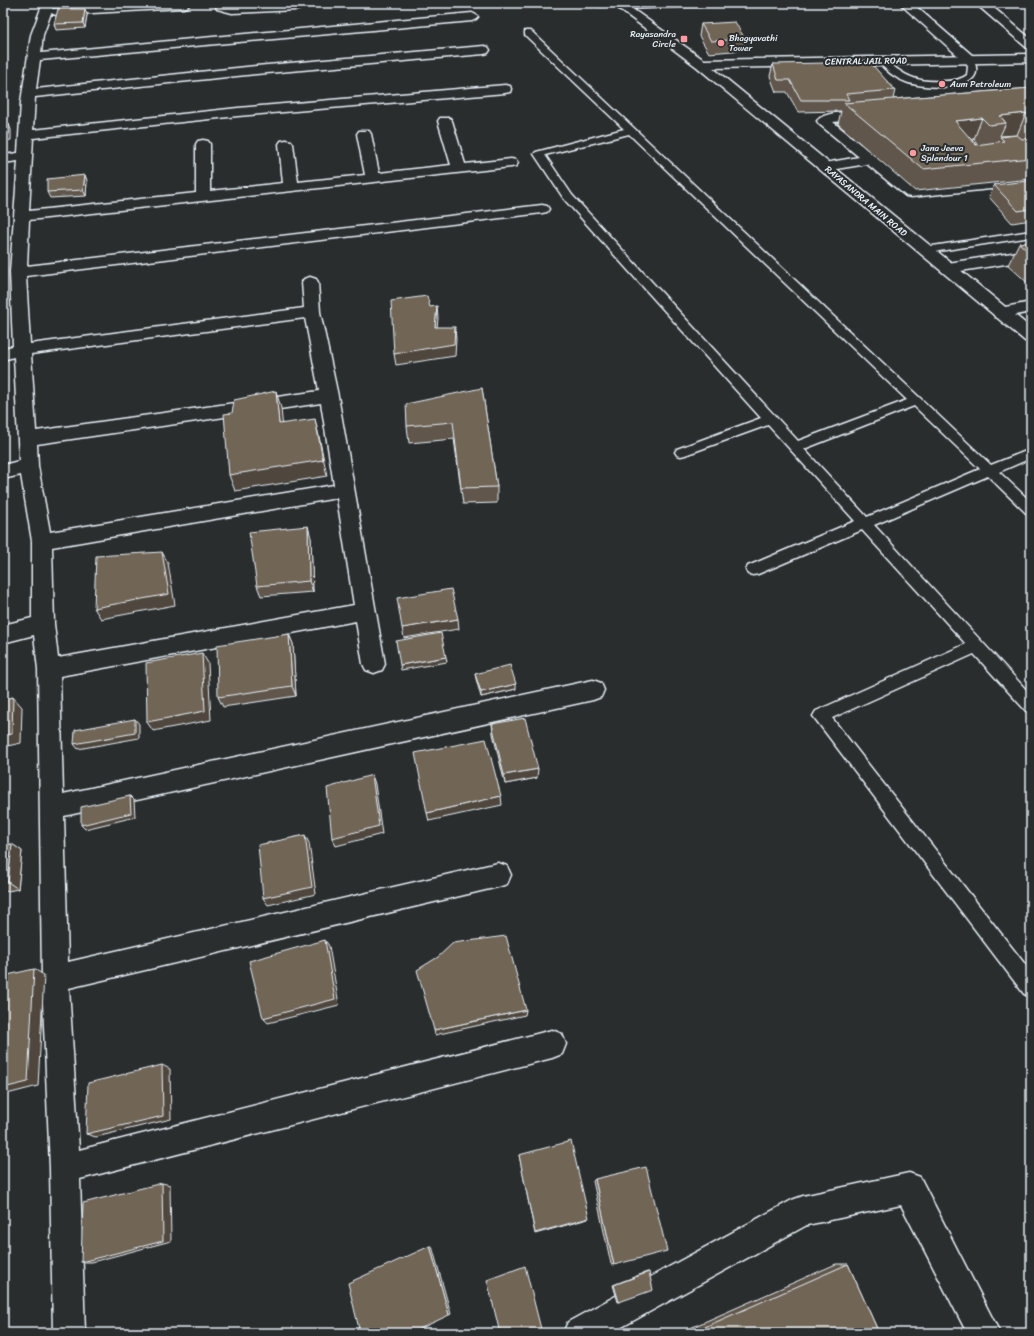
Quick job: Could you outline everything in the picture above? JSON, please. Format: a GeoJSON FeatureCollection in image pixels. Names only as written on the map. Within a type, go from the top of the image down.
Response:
{"type":"FeatureCollection","features":[{"type":"Feature","properties":{"kind":"street"},"geometry":{"type":"LineString","coordinates":[[221,3],[221,7],[232,10],[296,7],[299,3]]}},
{"type":"Feature","properties":{"kind":"street"},"geometry":{"type":"LineString","coordinates":[[619,5],[698,3]]}},
{"type":"Feature","properties":{"kind":"street"},"geometry":{"type":"LineString","coordinates":[[905,3],[969,59]]}},
{"type":"Feature","properties":{"kind":"street"},"geometry":{"type":"LineString","coordinates":[[981,3],[1031,45]]}},
{"type":"Feature","properties":{"kind":"street"},"geometry":{"type":"LineString","coordinates":[[69,1333],[65,1168],[55,978],[49,669],[43,624],[42,541],[29,466],[28,439],[13,352],[13,278],[22,216],[24,156],[29,94],[37,35],[47,8],[183,5]]}},
{"type":"Feature","properties":{"kind":"street","name":"RAYASANDRA MAIN ROAD"},"geometry":{"type":"LineString","coordinates":[[619,5],[701,64],[1031,337]]}},
{"type":"Feature","properties":{"kind":"street"},"geometry":{"type":"LineString","coordinates":[[34,57],[472,17]]}},
{"type":"Feature","properties":{"kind":"street"},"geometry":{"type":"LineString","coordinates":[[29,94],[256,70],[484,50]]}},
{"type":"Feature","properties":{"kind":"street","name":"CENTRAL JAIL ROAD"},"geometry":{"type":"LineString","coordinates":[[701,64],[1031,58]]}},
{"type":"Feature","properties":{"kind":"street"},"geometry":{"type":"LineString","coordinates":[[26,135],[238,112],[505,89]]}},
{"type":"Feature","properties":{"kind":"street"},"geometry":{"type":"LineString","coordinates":[[882,114],[835,117],[824,121],[911,193],[1031,181]]}},
{"type":"Feature","properties":{"kind":"street"},"geometry":{"type":"LineString","coordinates":[[445,121],[459,168]]}},
{"type":"Feature","properties":{"kind":"street"},"geometry":{"type":"LineString","coordinates":[[364,134],[373,178]]}},
{"type":"Feature","properties":{"kind":"street"},"geometry":{"type":"LineString","coordinates":[[203,144],[203,196]]}},
{"type":"Feature","properties":{"kind":"street"},"geometry":{"type":"LineString","coordinates":[[286,144],[292,186]]}},
{"type":"Feature","properties":{"kind":"street"},"geometry":{"type":"LineString","coordinates":[[3,159],[24,156]]}},
{"type":"Feature","properties":{"kind":"street"},"geometry":{"type":"LineString","coordinates":[[824,166],[869,159]]}},
{"type":"Feature","properties":{"kind":"street"},"geometry":{"type":"LineString","coordinates":[[22,216],[511,163]]}},
{"type":"Feature","properties":{"kind":"street"},"geometry":{"type":"LineString","coordinates":[[13,278],[542,209]]}},
{"type":"Feature","properties":{"kind":"street"},"geometry":{"type":"LineString","coordinates":[[948,268],[1031,255]]}},
{"type":"Feature","properties":{"kind":"street"},"geometry":{"type":"LineString","coordinates":[[310,282],[312,312],[329,396],[374,664]]}},
{"type":"Feature","properties":{"kind":"street"},"geometry":{"type":"LineString","coordinates":[[1001,313],[1031,308]]}},
{"type":"Feature","properties":{"kind":"street"},"geometry":{"type":"LineString","coordinates":[[13,352],[312,312]]}},
{"type":"Feature","properties":{"kind":"street"},"geometry":{"type":"LineString","coordinates":[[28,439],[329,396]]}},
{"type":"Feature","properties":{"kind":"street"},"geometry":{"type":"LineString","coordinates":[[3,472],[29,466]]}},
{"type":"Feature","properties":{"kind":"street"},"geometry":{"type":"LineString","coordinates":[[42,541],[345,490]]}},
{"type":"Feature","properties":{"kind":"street"},"geometry":{"type":"LineString","coordinates":[[49,669],[365,611]]}},
{"type":"Feature","properties":{"kind":"street"},"geometry":{"type":"LineString","coordinates":[[3,634],[43,624]]}},
{"type":"Feature","properties":{"kind":"street"},"geometry":{"type":"LineString","coordinates":[[51,808],[593,690]]}},
{"type":"Feature","properties":{"kind":"street"},"geometry":{"type":"LineString","coordinates":[[55,978],[498,875]]}},
{"type":"Feature","properties":{"kind":"street"},"geometry":{"type":"LineString","coordinates":[[65,1168],[552,1044]]}},
{"type":"Feature","properties":{"kind":"street"},"geometry":{"type":"LineString","coordinates":[[579,1333],[803,1211],[909,1188],[984,1333]]}},
{"type":"Feature","properties":{"kind":"lane"},"geometry":{"type":"LineString","coordinates":[[597,3],[607,3]]}},
{"type":"Feature","properties":{"kind":"lane"},"geometry":{"type":"LineString","coordinates":[[528,33],[1031,510]]}},
{"type":"Feature","properties":{"kind":"lane"},"geometry":{"type":"LineString","coordinates":[[881,60],[898,76],[923,84],[936,84],[961,83],[967,80],[973,67],[969,59]]}},
{"type":"Feature","properties":{"kind":"lane"},"geometry":{"type":"LineString","coordinates":[[632,130],[539,154],[568,197],[1031,706]]}},
{"type":"Feature","properties":{"kind":"lane"},"geometry":{"type":"LineString","coordinates":[[926,250],[1031,234]]}},
{"type":"Feature","properties":{"kind":"lane"},"geometry":{"type":"LineString","coordinates":[[796,447],[916,401]]}},
{"type":"Feature","properties":{"kind":"lane"},"geometry":{"type":"LineString","coordinates":[[681,452],[770,419]]}},
{"type":"Feature","properties":{"kind":"lane"},"geometry":{"type":"LineString","coordinates":[[753,570],[1031,453]]}},
{"type":"Feature","properties":{"kind":"lane"},"geometry":{"type":"LineString","coordinates":[[977,646],[821,716],[1031,987]]}},
{"type":"Feature","properties":{"kind":"building"},"geometry":{"type":"Polygon","coordinates":[[[58,9],[85,9],[83,23],[54,24],[58,9]]]}},
{"type":"Feature","properties":{"kind":"building"},"geometry":{"type":"Polygon","coordinates":[[[735,22],[745,39],[711,41],[701,24],[735,22]]]}},
{"type":"Feature","properties":{"kind":"building"},"geometry":{"type":"Polygon","coordinates":[[[868,60],[895,90],[846,94],[849,100],[801,100],[790,80],[778,80],[773,64],[827,63],[868,60]]]}},
{"type":"Feature","properties":{"kind":"building"},"geometry":{"type":"Polygon","coordinates":[[[1031,88],[1031,118],[1026,113],[1000,116],[1006,123],[989,125],[982,118],[955,121],[976,145],[1004,141],[1000,137],[1017,135],[1022,139],[1031,138],[1031,158],[923,169],[844,103],[1031,88]]]}},
{"type":"Feature","properties":{"kind":"building"},"geometry":{"type":"Polygon","coordinates":[[[9,124],[9,134],[3,135],[3,125],[9,124]]]}},
{"type":"Feature","properties":{"kind":"building"},"geometry":{"type":"Polygon","coordinates":[[[85,175],[83,190],[47,192],[47,179],[85,175]]]}},
{"type":"Feature","properties":{"kind":"building"},"geometry":{"type":"Polygon","coordinates":[[[1028,181],[1031,184],[1031,209],[1018,211],[994,185],[1028,181]]]}},
{"type":"Feature","properties":{"kind":"building"},"geometry":{"type":"Polygon","coordinates":[[[1031,242],[1031,254],[1019,243],[1031,242]]]}},
{"type":"Feature","properties":{"kind":"building"},"geometry":{"type":"Polygon","coordinates":[[[427,296],[430,307],[437,306],[435,327],[455,327],[454,344],[394,354],[391,301],[427,296]]]}},
{"type":"Feature","properties":{"kind":"building"},"geometry":{"type":"Polygon","coordinates":[[[482,388],[497,487],[461,488],[453,422],[407,426],[406,404],[482,388]]]}},
{"type":"Feature","properties":{"kind":"building"},"geometry":{"type":"Polygon","coordinates":[[[276,391],[279,424],[315,419],[323,460],[229,475],[224,414],[232,413],[234,400],[276,391]]]}},
{"type":"Feature","properties":{"kind":"building"},"geometry":{"type":"Polygon","coordinates":[[[308,526],[309,581],[257,586],[249,532],[308,526]]]}},
{"type":"Feature","properties":{"kind":"building"},"geometry":{"type":"Polygon","coordinates":[[[162,552],[169,594],[94,608],[96,556],[162,552]]]}},
{"type":"Feature","properties":{"kind":"building"},"geometry":{"type":"Polygon","coordinates":[[[451,589],[458,619],[402,628],[397,598],[451,589]]]}},
{"type":"Feature","properties":{"kind":"building"},"geometry":{"type":"Polygon","coordinates":[[[441,633],[446,657],[400,665],[396,641],[441,633]]]}},
{"type":"Feature","properties":{"kind":"building"},"geometry":{"type":"Polygon","coordinates":[[[289,634],[292,686],[218,697],[217,645],[289,634]]]}},
{"type":"Feature","properties":{"kind":"building"},"geometry":{"type":"Polygon","coordinates":[[[202,653],[205,711],[147,722],[146,663],[202,653]]]}},
{"type":"Feature","properties":{"kind":"building"},"geometry":{"type":"Polygon","coordinates":[[[510,665],[516,684],[481,692],[475,674],[510,665]]]}},
{"type":"Feature","properties":{"kind":"building"},"geometry":{"type":"Polygon","coordinates":[[[13,697],[12,734],[3,736],[3,699],[13,697]]]}},
{"type":"Feature","properties":{"kind":"building"},"geometry":{"type":"Polygon","coordinates":[[[525,718],[538,769],[504,775],[492,724],[525,718]]]}},
{"type":"Feature","properties":{"kind":"building"},"geometry":{"type":"Polygon","coordinates":[[[135,719],[135,733],[74,744],[75,730],[135,719]]]}},
{"type":"Feature","properties":{"kind":"building"},"geometry":{"type":"Polygon","coordinates":[[[486,739],[501,796],[427,813],[415,753],[486,739]]]}},
{"type":"Feature","properties":{"kind":"building"},"geometry":{"type":"Polygon","coordinates":[[[372,775],[379,826],[332,838],[327,788],[372,775]]]}},
{"type":"Feature","properties":{"kind":"building"},"geometry":{"type":"Polygon","coordinates":[[[130,796],[131,813],[81,825],[81,807],[130,796]]]}},
{"type":"Feature","properties":{"kind":"building"},"geometry":{"type":"Polygon","coordinates":[[[305,835],[312,887],[263,898],[258,845],[305,835]]]}},
{"type":"Feature","properties":{"kind":"building"},"geometry":{"type":"Polygon","coordinates":[[[12,844],[8,882],[3,883],[3,845],[12,844]]]}},
{"type":"Feature","properties":{"kind":"building"},"geometry":{"type":"Polygon","coordinates":[[[506,936],[526,1010],[434,1030],[417,970],[438,957],[453,943],[506,936]]]}},
{"type":"Feature","properties":{"kind":"building"},"geometry":{"type":"Polygon","coordinates":[[[325,940],[335,999],[263,1018],[249,961],[325,940]]]}},
{"type":"Feature","properties":{"kind":"building"},"geometry":{"type":"Polygon","coordinates":[[[34,969],[28,1082],[3,1088],[3,976],[34,969]]]}},
{"type":"Feature","properties":{"kind":"building"},"geometry":{"type":"Polygon","coordinates":[[[162,1065],[163,1116],[86,1134],[88,1083],[162,1065]]]}},
{"type":"Feature","properties":{"kind":"building"},"geometry":{"type":"Polygon","coordinates":[[[571,1141],[589,1218],[535,1233],[519,1155],[571,1141]]]}},
{"type":"Feature","properties":{"kind":"building"},"geometry":{"type":"Polygon","coordinates":[[[646,1167],[667,1251],[614,1265],[595,1179],[646,1167]]]}},
{"type":"Feature","properties":{"kind":"building"},"geometry":{"type":"Polygon","coordinates":[[[162,1183],[163,1241],[81,1262],[83,1203],[162,1183]]]}},
{"type":"Feature","properties":{"kind":"building"},"geometry":{"type":"Polygon","coordinates":[[[430,1246],[449,1315],[411,1333],[360,1333],[348,1283],[430,1246]]]}},
{"type":"Feature","properties":{"kind":"building"},"geometry":{"type":"Polygon","coordinates":[[[848,1264],[879,1333],[691,1333],[848,1264]]]}},
{"type":"Feature","properties":{"kind":"building"},"geometry":{"type":"Polygon","coordinates":[[[525,1266],[542,1333],[500,1333],[487,1280],[525,1266]]]}},
{"type":"Feature","properties":{"kind":"building"},"geometry":{"type":"Polygon","coordinates":[[[649,1272],[653,1290],[619,1302],[614,1285],[649,1272]]]}},
{"type":"Feature","properties":{"kind":"place","name":"Rayasandra Circle"},"geometry":{"type":"Point","coordinates":[684,39]}},
{"type":"Feature","properties":{"kind":"place","name":"Bhagyavathi Tower"},"geometry":{"type":"Point","coordinates":[721,43]}},
{"type":"Feature","properties":{"kind":"place","name":"Aum Petroleum"},"geometry":{"type":"Point","coordinates":[942,84]}},
{"type":"Feature","properties":{"kind":"place","name":"Jana Jeeva Splendour 1"},"geometry":{"type":"Point","coordinates":[913,153]}}]}
